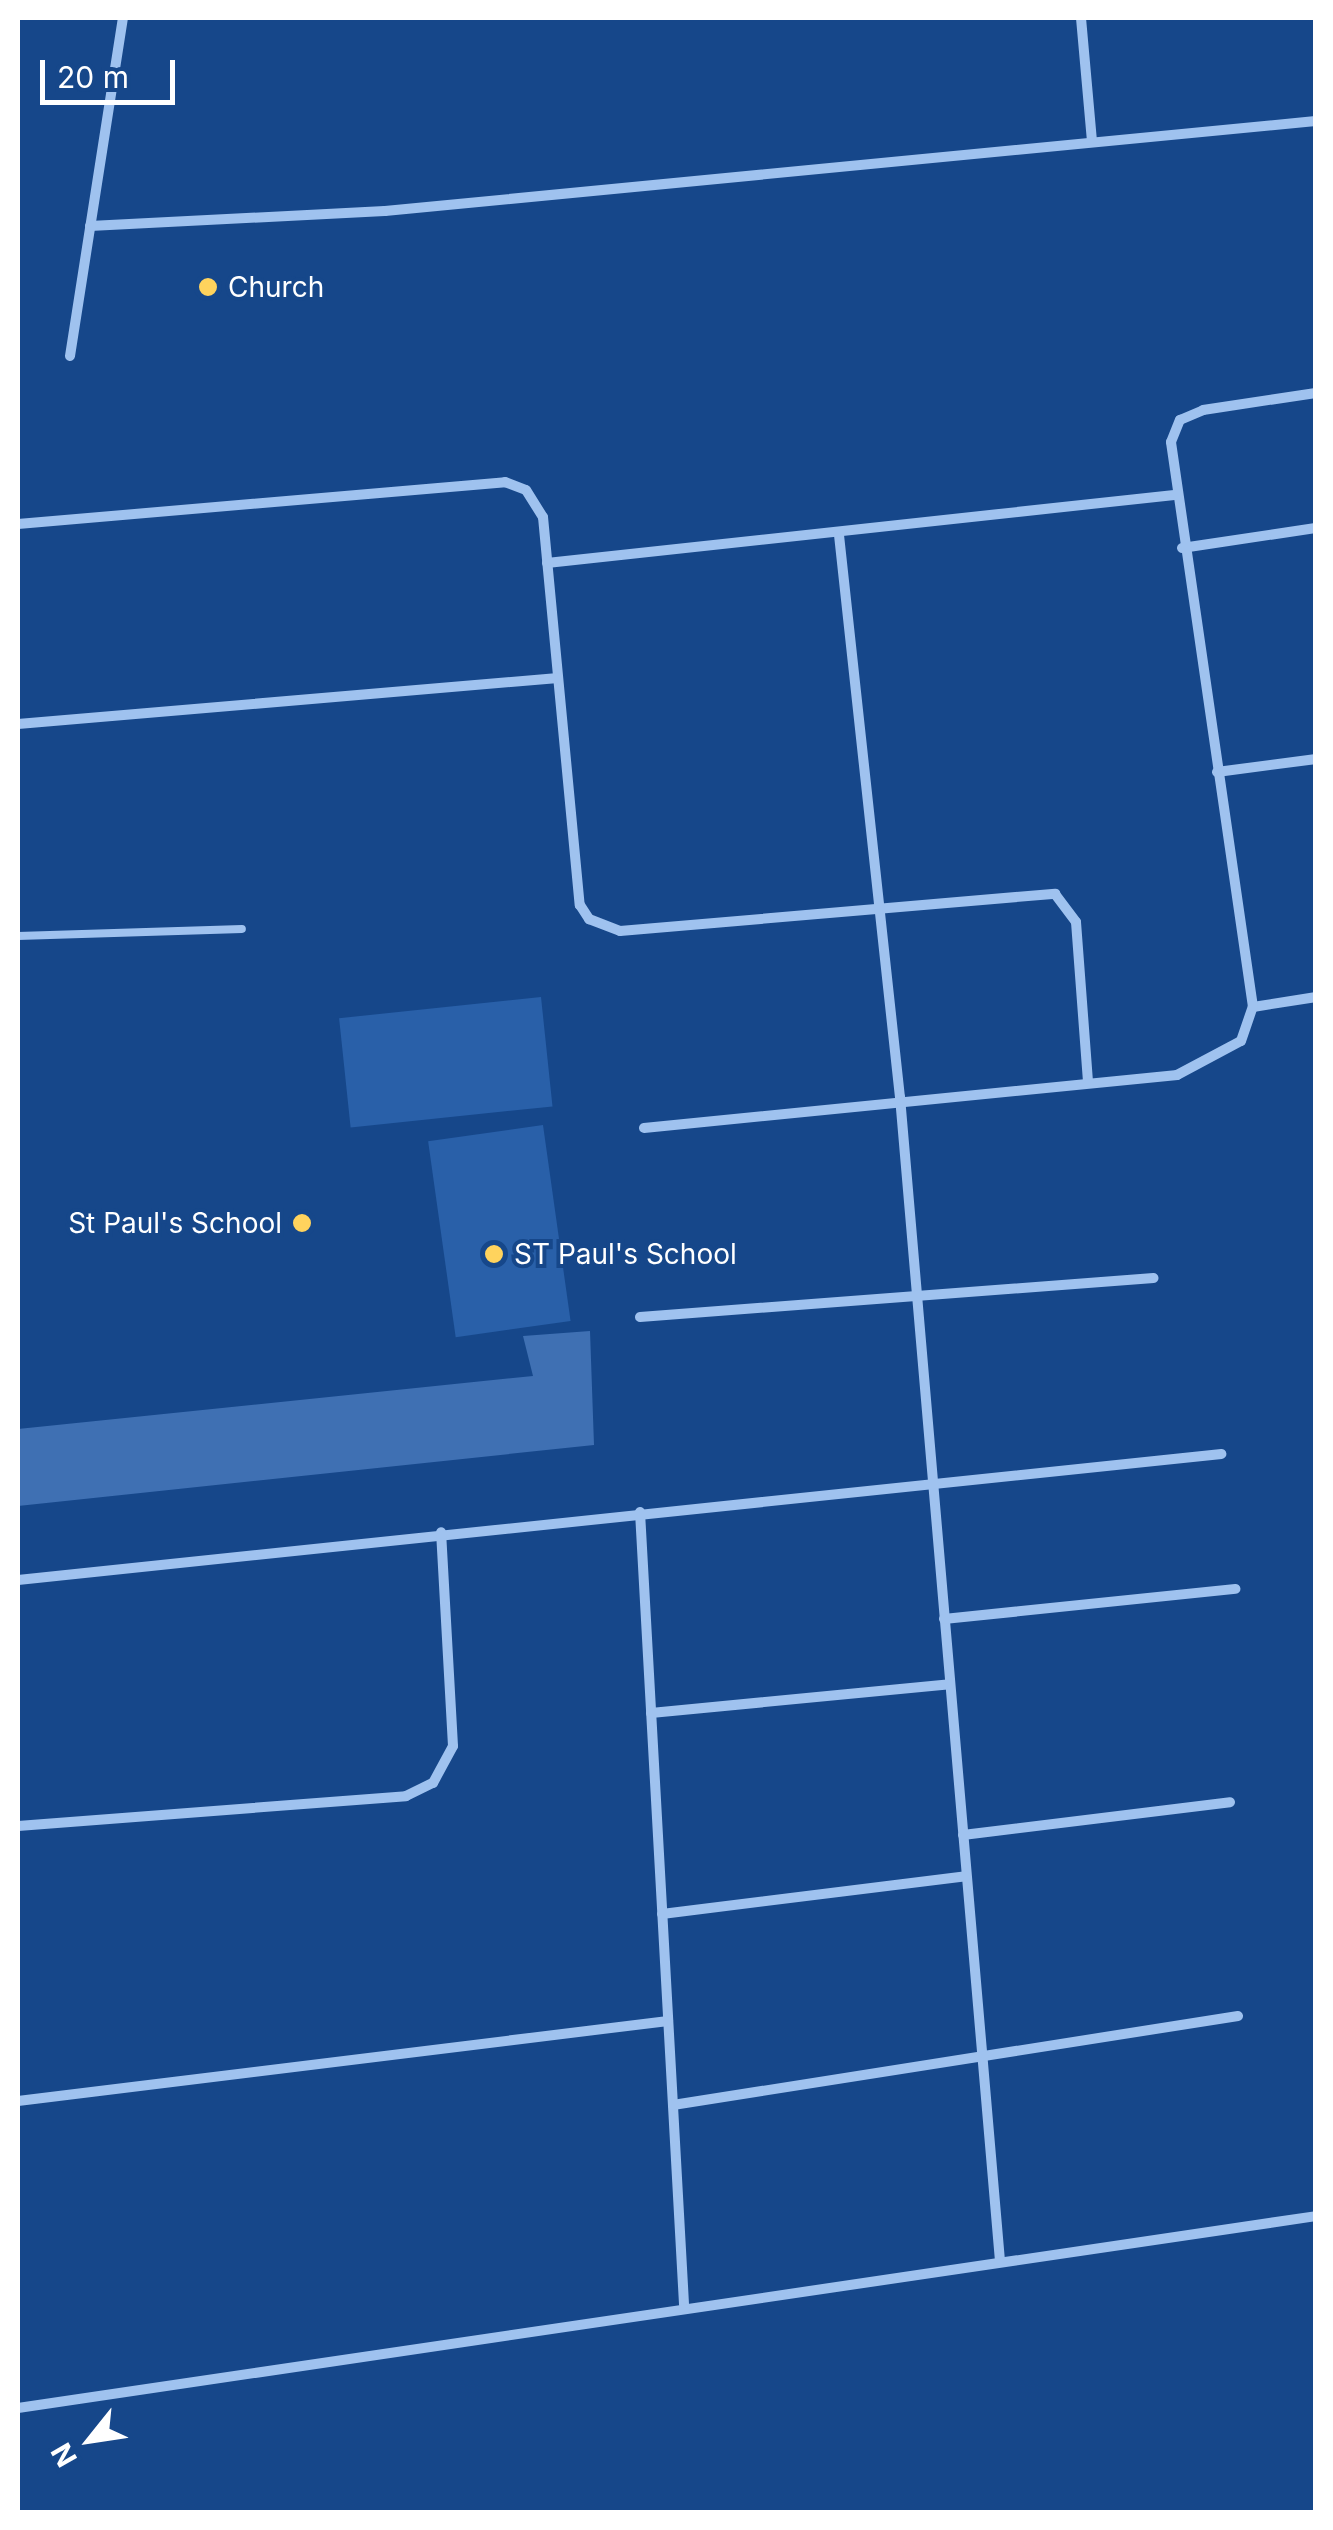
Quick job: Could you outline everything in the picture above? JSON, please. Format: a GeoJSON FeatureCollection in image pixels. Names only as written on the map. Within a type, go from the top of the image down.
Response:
{"type":"FeatureCollection","features":[{"type":"Feature","properties":{"kind":"street"},"geometry":{"type":"LineString","coordinates":[[70,356],[123,18]]}},
{"type":"Feature","properties":{"kind":"street"},"geometry":{"type":"LineString","coordinates":[[1082,18],[1092,142]]}},
{"type":"Feature","properties":{"kind":"street"},"geometry":{"type":"LineString","coordinates":[[90,226],[385,210],[1316,122]]}},
{"type":"Feature","properties":{"kind":"street"},"geometry":{"type":"LineString","coordinates":[[644,1128],[900,1098],[1088,1082],[1216,1062],[1241,1041],[1253,1007],[1174,495],[1171,442],[1180,420],[1316,393]]}},
{"type":"Feature","properties":{"kind":"street"},"geometry":{"type":"LineString","coordinates":[[18,524],[505,482],[536,502],[548,564],[580,904],[589,919],[620,931],[1055,894],[1076,922],[1088,1082]]}},
{"type":"Feature","properties":{"kind":"street"},"geometry":{"type":"LineString","coordinates":[[548,564],[839,535],[1174,495]]}},
{"type":"Feature","properties":{"kind":"street"},"geometry":{"type":"LineString","coordinates":[[1182,548],[1316,528]]}},
{"type":"Feature","properties":{"kind":"street"},"geometry":{"type":"LineString","coordinates":[[839,535],[900,1098],[1000,2261]]}},
{"type":"Feature","properties":{"kind":"street"},"geometry":{"type":"LineString","coordinates":[[18,724],[558,678]]}},
{"type":"Feature","properties":{"kind":"street"},"geometry":{"type":"LineString","coordinates":[[1218,772],[1316,759]]}},
{"type":"Feature","properties":{"kind":"street"},"geometry":{"type":"LineString","coordinates":[[1253,1007],[1316,997]]}},
{"type":"Feature","properties":{"kind":"street"},"geometry":{"type":"LineString","coordinates":[[640,1317],[1154,1278]]}},
{"type":"Feature","properties":{"kind":"street"},"geometry":{"type":"LineString","coordinates":[[18,1580],[441,1532],[1221,1454]]}},
{"type":"Feature","properties":{"kind":"street"},"geometry":{"type":"LineString","coordinates":[[640,1512],[684,2306]]}},
{"type":"Feature","properties":{"kind":"street"},"geometry":{"type":"LineString","coordinates":[[18,1826],[406,1796],[432,1783],[453,1746],[441,1532]]}},
{"type":"Feature","properties":{"kind":"street"},"geometry":{"type":"LineString","coordinates":[[944,1619],[1235,1589]]}},
{"type":"Feature","properties":{"kind":"street"},"geometry":{"type":"LineString","coordinates":[[651,1713],[950,1684]]}},
{"type":"Feature","properties":{"kind":"street"},"geometry":{"type":"LineString","coordinates":[[963,1835],[1230,1802]]}},
{"type":"Feature","properties":{"kind":"street"},"geometry":{"type":"LineString","coordinates":[[662,1914],[966,1876]]}},
{"type":"Feature","properties":{"kind":"street"},"geometry":{"type":"LineString","coordinates":[[672,2106],[981,2060],[1238,2016]]}},
{"type":"Feature","properties":{"kind":"street"},"geometry":{"type":"LineString","coordinates":[[18,2100],[668,2021]]}},
{"type":"Feature","properties":{"kind":"street"},"geometry":{"type":"LineString","coordinates":[[18,2408],[684,2306],[1316,2216]]}},
{"type":"Feature","properties":{"kind":"lane"},"geometry":{"type":"LineString","coordinates":[[18,936],[242,928]]}},
{"type":"Feature","properties":{"kind":"shaded area"},"geometry":{"type":"Polygon","coordinates":[[[541,997],[552,1106],[351,1128],[339,1018],[541,997]]]}},
{"type":"Feature","properties":{"kind":"shaded area"},"geometry":{"type":"Polygon","coordinates":[[[543,1125],[571,1321],[456,1337],[428,1141],[543,1125]]]}},
{"type":"Feature","properties":{"kind":"building"},"geometry":{"type":"Polygon","coordinates":[[[590,1331],[594,1445],[18,1506],[18,1429],[533,1376],[523,1336],[590,1331]]]}},
{"type":"Feature","properties":{"kind":"place","name":"Church"},"geometry":{"type":"Point","coordinates":[208,287]}},
{"type":"Feature","properties":{"kind":"place","name":"St Paul's School"},"geometry":{"type":"Point","coordinates":[302,1223]}},
{"type":"Feature","properties":{"kind":"place","name":"ST Paul's School"},"geometry":{"type":"Point","coordinates":[494,1254]}}]}
